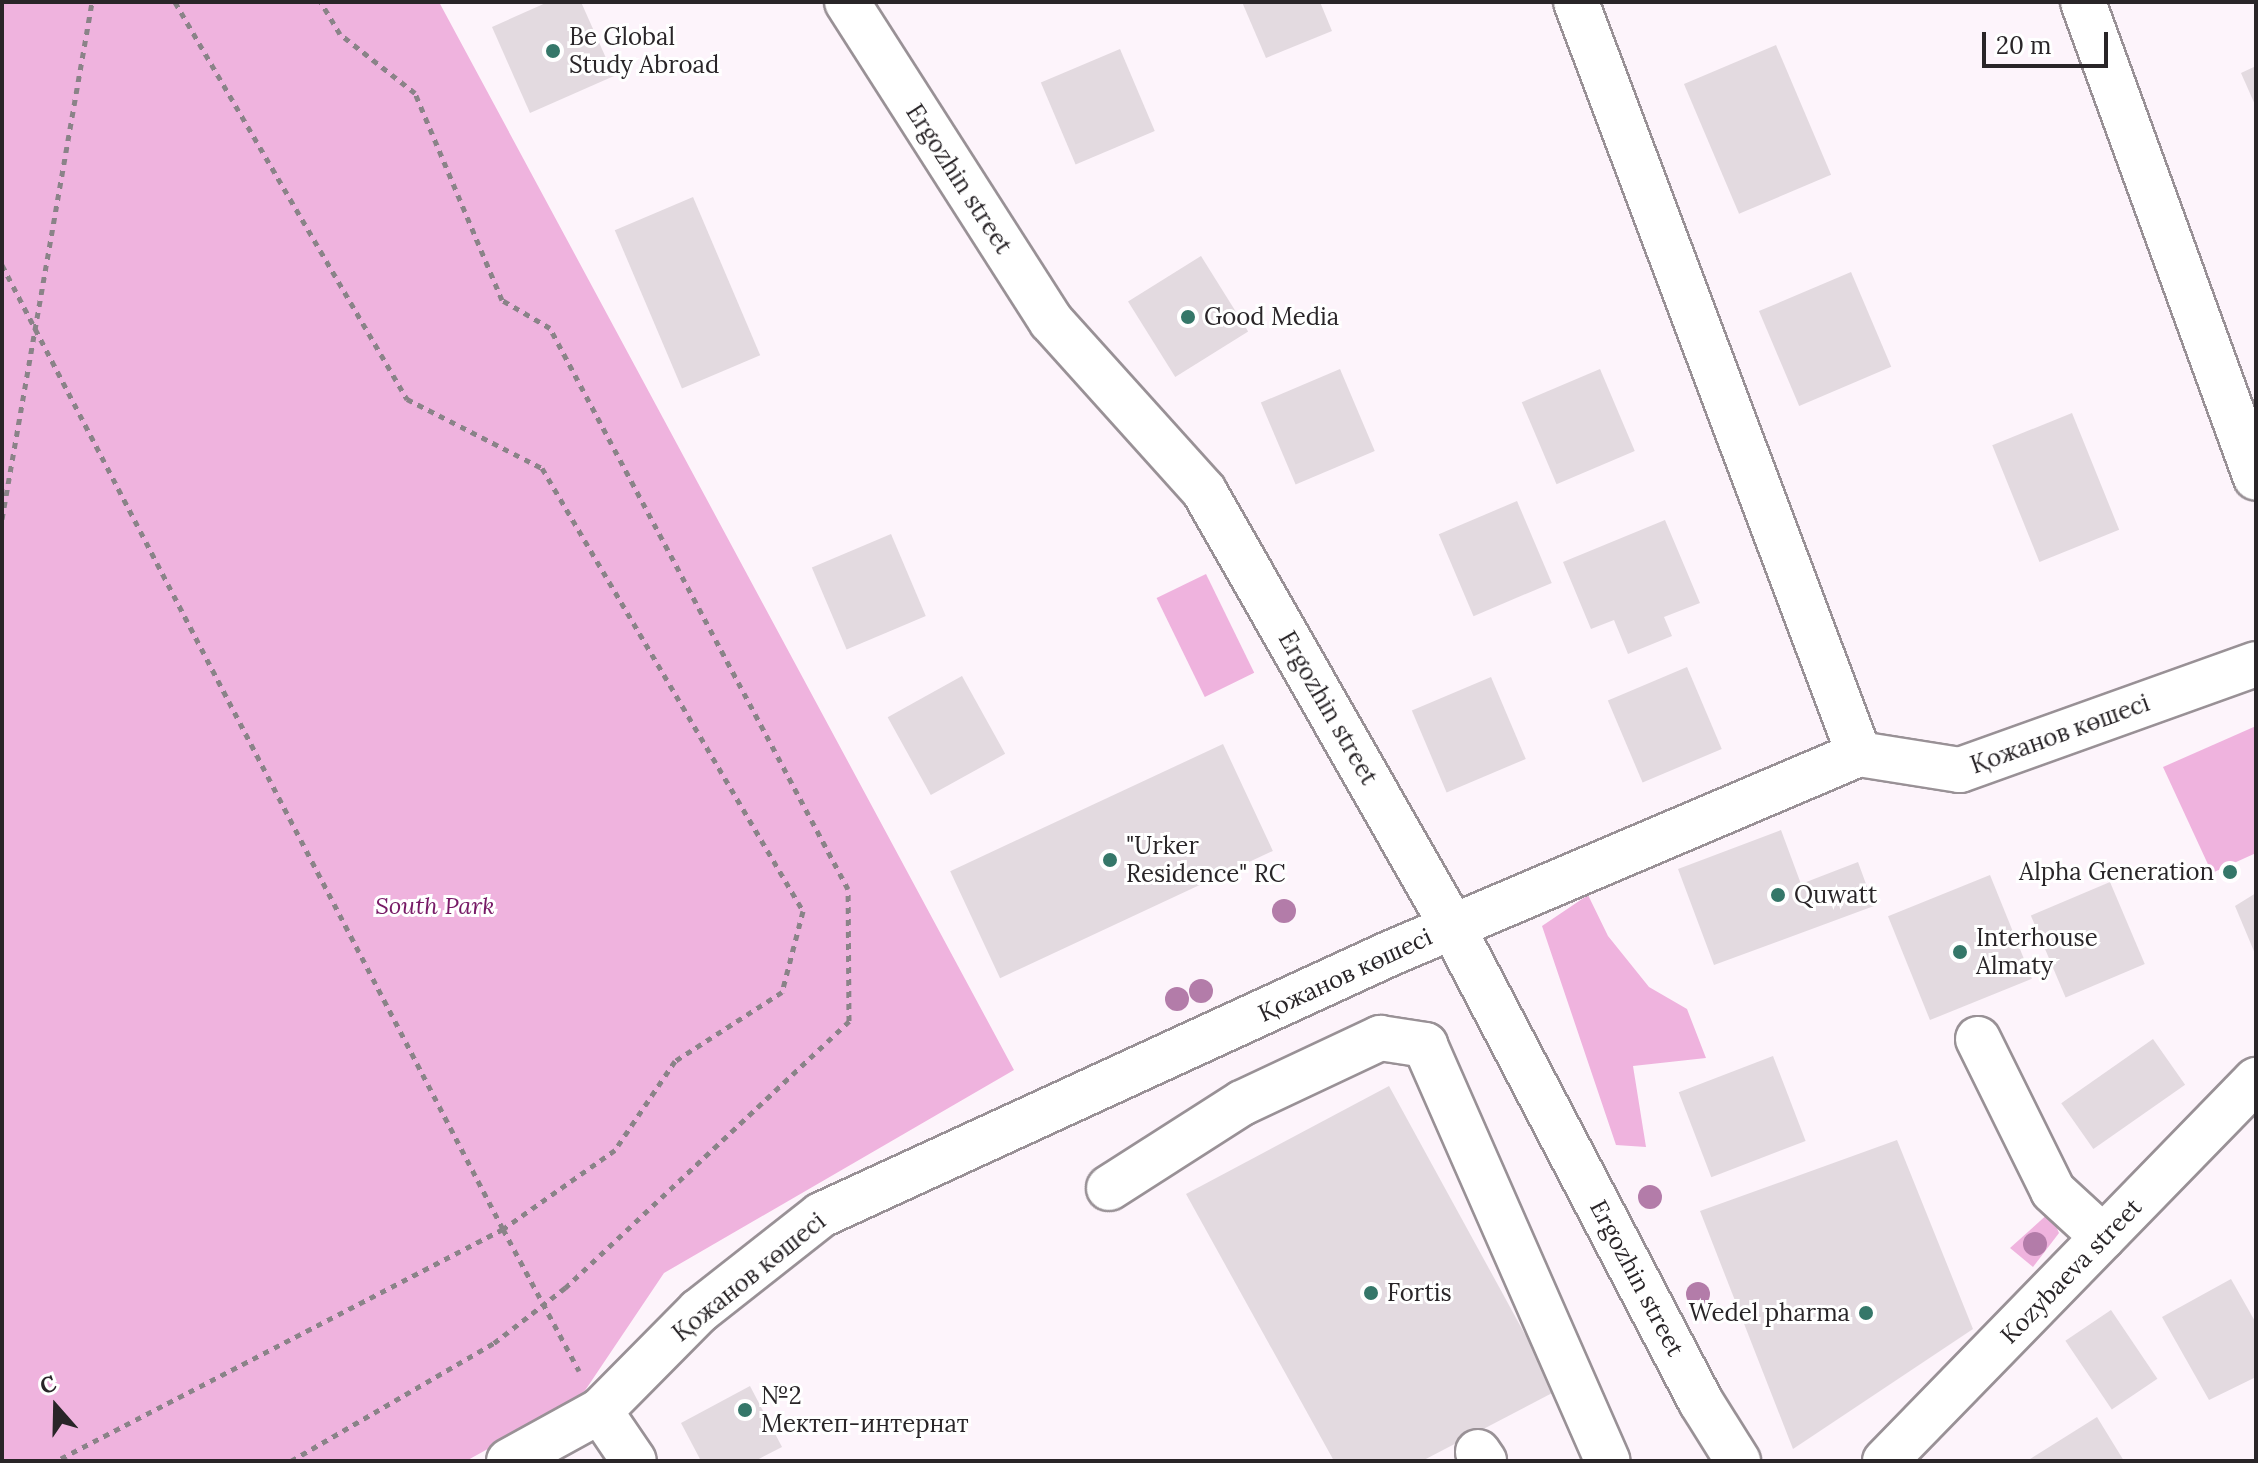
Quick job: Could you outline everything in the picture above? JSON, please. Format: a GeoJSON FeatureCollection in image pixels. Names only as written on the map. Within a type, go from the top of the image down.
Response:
{"type":"FeatureCollection","features":[{"type":"Feature","properties":{"kind":"street","name":"Ergozhin street"},"geometry":{"type":"LineString","coordinates":[[847,2],[1051,321],[1204,491],[1452,926],[1701,1402],[1738,1461]]}},
{"type":"Feature","properties":{"kind":"street"},"geometry":{"type":"LineString","coordinates":[[1576,2],[1859,754]]}},
{"type":"Feature","properties":{"kind":"street"},"geometry":{"type":"LineString","coordinates":[[2083,2],[2256,478]]}},
{"type":"Feature","properties":{"kind":"street","name":"Қожанов көшесі"},"geometry":{"type":"LineString","coordinates":[[509,1461],[600,1411],[699,1311],[821,1215],[1452,926],[1859,754],[1960,770],[2256,664]]}},
{"type":"Feature","properties":{"kind":"street"},"geometry":{"type":"LineString","coordinates":[[1109,1188],[1242,1103],[1380,1038],[1425,1045],[1608,1461]]}},
{"type":"Feature","properties":{"kind":"street"},"geometry":{"type":"LineString","coordinates":[[1978,1039],[2053,1191],[2103,1237]]}},
{"type":"Feature","properties":{"kind":"street","name":"Kozybaeva street"},"geometry":{"type":"LineString","coordinates":[[1885,1461],[2256,1080]]}},
{"type":"Feature","properties":{"kind":"street"},"geometry":{"type":"LineString","coordinates":[[600,1411],[634,1461]]}},
{"type":"Feature","properties":{"kind":"path"},"geometry":{"type":"LineString","coordinates":[[2,519],[92,2]]}},
{"type":"Feature","properties":{"kind":"path"},"geometry":{"type":"LineString","coordinates":[[56,1461],[503,1229],[615,1150],[675,1061],[782,992],[803,911],[542,468],[407,399],[175,2]]}},
{"type":"Feature","properties":{"kind":"path"},"geometry":{"type":"LineString","coordinates":[[291,1461],[494,1343],[544,1304],[849,1021],[848,889],[550,328],[502,300],[415,93],[340,34],[321,2]]}},
{"type":"Feature","properties":{"kind":"path"},"geometry":{"type":"LineString","coordinates":[[2,265],[600,1411]]}},
{"type":"Feature","properties":{"kind":"green space","name":"South Park"},"geometry":{"type":"Polygon","coordinates":[[[2,2],[439,2],[1014,1070],[664,1273],[580,1398],[466,1461],[2,1461],[2,2]]]}},
{"type":"Feature","properties":{"kind":"green space"},"geometry":{"type":"Polygon","coordinates":[[[1206,574],[1254,673],[1205,697],[1157,598],[1206,574]]]}},
{"type":"Feature","properties":{"kind":"green space","name":"Alpha Generation"},"geometry":{"type":"Polygon","coordinates":[[[2256,726],[2256,853],[2212,873],[2163,767],[2256,726]]]}},
{"type":"Feature","properties":{"kind":"green space"},"geometry":{"type":"Polygon","coordinates":[[[1588,895],[1608,936],[1649,987],[1687,1009],[1706,1058],[1633,1066],[1646,1147],[1616,1145],[1542,926],[1588,895]]]}},
{"type":"Feature","properties":{"kind":"green space"},"geometry":{"type":"Polygon","coordinates":[[[2050,1212],[2059,1233],[2033,1267],[2010,1248],[2050,1212]]]}},
{"type":"Feature","properties":{"kind":"building","name":"Be Global Study Abroad"},"geometry":{"type":"Polygon","coordinates":[[[548,2],[581,2],[614,76],[530,113],[492,27],[548,2]]]}},
{"type":"Feature","properties":{"kind":"building"},"geometry":{"type":"Polygon","coordinates":[[[1242,2],[1320,2],[1332,31],[1266,58],[1242,2]]]}},
{"type":"Feature","properties":{"kind":"building"},"geometry":{"type":"Polygon","coordinates":[[[1776,45],[1831,175],[1739,214],[1684,84],[1776,45]]]}},
{"type":"Feature","properties":{"kind":"building"},"geometry":{"type":"Polygon","coordinates":[[[1120,49],[1155,131],[1076,165],[1041,83],[1120,49]]]}},
{"type":"Feature","properties":{"kind":"building"},"geometry":{"type":"Polygon","coordinates":[[[2256,66],[2256,107],[2241,73],[2256,66]]]}},
{"type":"Feature","properties":{"kind":"building"},"geometry":{"type":"Polygon","coordinates":[[[693,197],[760,355],[682,389],[615,230],[693,197]]]}},
{"type":"Feature","properties":{"kind":"building","name":"Good Media"},"geometry":{"type":"Polygon","coordinates":[[[1201,256],[1248,331],[1175,377],[1128,302],[1201,256]]]}},
{"type":"Feature","properties":{"kind":"building"},"geometry":{"type":"Polygon","coordinates":[[[1851,272],[1891,367],[1799,406],[1759,311],[1851,272]]]}},
{"type":"Feature","properties":{"kind":"building"},"geometry":{"type":"Polygon","coordinates":[[[1340,369],[1375,451],[1296,485],[1261,403],[1340,369]]]}},
{"type":"Feature","properties":{"kind":"building"},"geometry":{"type":"Polygon","coordinates":[[[1600,369],[1635,451],[1557,484],[1522,402],[1600,369]]]}},
{"type":"Feature","properties":{"kind":"building"},"geometry":{"type":"Polygon","coordinates":[[[2072,413],[2119,530],[2039,562],[1992,445],[2072,413]]]}},
{"type":"Feature","properties":{"kind":"building"},"geometry":{"type":"Polygon","coordinates":[[[1517,501],[1552,583],[1474,616],[1439,534],[1517,501]]]}},
{"type":"Feature","properties":{"kind":"building"},"geometry":{"type":"Polygon","coordinates":[[[1665,520],[1700,603],[1664,617],[1672,636],[1628,654],[1614,620],[1591,629],[1563,562],[1665,520]]]}},
{"type":"Feature","properties":{"kind":"building"},"geometry":{"type":"Polygon","coordinates":[[[891,534],[926,616],[847,650],[812,568],[891,534]]]}},
{"type":"Feature","properties":{"kind":"building"},"geometry":{"type":"Polygon","coordinates":[[[1687,667],[1722,749],[1643,783],[1608,701],[1687,667]]]}},
{"type":"Feature","properties":{"kind":"building"},"geometry":{"type":"Polygon","coordinates":[[[962,676],[1005,754],[931,795],[888,717],[962,676]]]}},
{"type":"Feature","properties":{"kind":"building"},"geometry":{"type":"Polygon","coordinates":[[[1491,677],[1526,759],[1447,793],[1412,711],[1491,677]]]}},
{"type":"Feature","properties":{"kind":"building","name":"\"Urker Residence\" RC"},"geometry":{"type":"Polygon","coordinates":[[[1223,744],[1273,851],[1000,978],[950,871],[1223,744]]]}},
{"type":"Feature","properties":{"kind":"building","name":"Quwatt"},"geometry":{"type":"Polygon","coordinates":[[[1781,830],[1801,884],[1858,862],[1874,906],[1714,965],[1678,869],[1781,830]]]}},
{"type":"Feature","properties":{"kind":"building"},"geometry":{"type":"Polygon","coordinates":[[[1990,875],[2032,979],[1930,1020],[1888,916],[1990,875]]]}},
{"type":"Feature","properties":{"kind":"building"},"geometry":{"type":"Polygon","coordinates":[[[2110,882],[2145,964],[2066,998],[2031,916],[2110,882]]]}},
{"type":"Feature","properties":{"kind":"building","name":"Alpha Generation"},"geometry":{"type":"Polygon","coordinates":[[[2256,893],[2256,956],[2235,906],[2256,893]]]}},
{"type":"Feature","properties":{"kind":"building"},"geometry":{"type":"Polygon","coordinates":[[[2153,1039],[2185,1085],[2093,1149],[2061,1103],[2153,1039]]]}},
{"type":"Feature","properties":{"kind":"building"},"geometry":{"type":"Polygon","coordinates":[[[1773,1056],[1806,1141],[1711,1177],[1679,1092],[1773,1056]]]}},
{"type":"Feature","properties":{"kind":"building","name":"Fortis"},"geometry":{"type":"Polygon","coordinates":[[[1389,1086],[1556,1391],[1422,1461],[1334,1461],[1186,1194],[1389,1086]]]}},
{"type":"Feature","properties":{"kind":"building"},"geometry":{"type":"Polygon","coordinates":[[[1897,1140],[1973,1329],[1793,1449],[1700,1211],[1897,1140]]]}},
{"type":"Feature","properties":{"kind":"building"},"geometry":{"type":"Polygon","coordinates":[[[2231,1279],[2256,1323],[2256,1377],[2209,1400],[2162,1317],[2231,1279]]]}},
{"type":"Feature","properties":{"kind":"building"},"geometry":{"type":"Polygon","coordinates":[[[2111,1310],[2157,1379],[2112,1410],[2065,1341],[2111,1310]]]}},
{"type":"Feature","properties":{"kind":"building"},"geometry":{"type":"Polygon","coordinates":[[[750,1386],[782,1447],[755,1461],[701,1461],[681,1423],[750,1386]]]}},
{"type":"Feature","properties":{"kind":"building"},"geometry":{"type":"Polygon","coordinates":[[[2097,1417],[2124,1461],[2027,1461],[2097,1417]]]}},
{"type":"Feature","properties":{"kind":"place","name":"Be Global Study Abroad"},"geometry":{"type":"Point","coordinates":[553,51]}},
{"type":"Feature","properties":{"kind":"place","name":"Good Media"},"geometry":{"type":"Point","coordinates":[1188,317]}},
{"type":"Feature","properties":{"kind":"place","name":"\"Urker Residence\" RC"},"geometry":{"type":"Point","coordinates":[1110,860]}},
{"type":"Feature","properties":{"kind":"place","name":"Alpha Generation"},"geometry":{"type":"Point","coordinates":[2230,872]}},
{"type":"Feature","properties":{"kind":"place","name":"Quwatt"},"geometry":{"type":"Point","coordinates":[1778,895]}},
{"type":"Feature","properties":{"kind":"place","name":"Interhouse Almaty"},"geometry":{"type":"Point","coordinates":[1960,952]}},
{"type":"Feature","properties":{"kind":"place","name":"Fortis"},"geometry":{"type":"Point","coordinates":[1371,1293]}},
{"type":"Feature","properties":{"kind":"place","name":"Wedel pharma"},"geometry":{"type":"Point","coordinates":[1866,1313]}},
{"type":"Feature","properties":{"kind":"place","name":"№2 Мектеп-интернат"},"geometry":{"type":"Point","coordinates":[745,1410]}}]}
